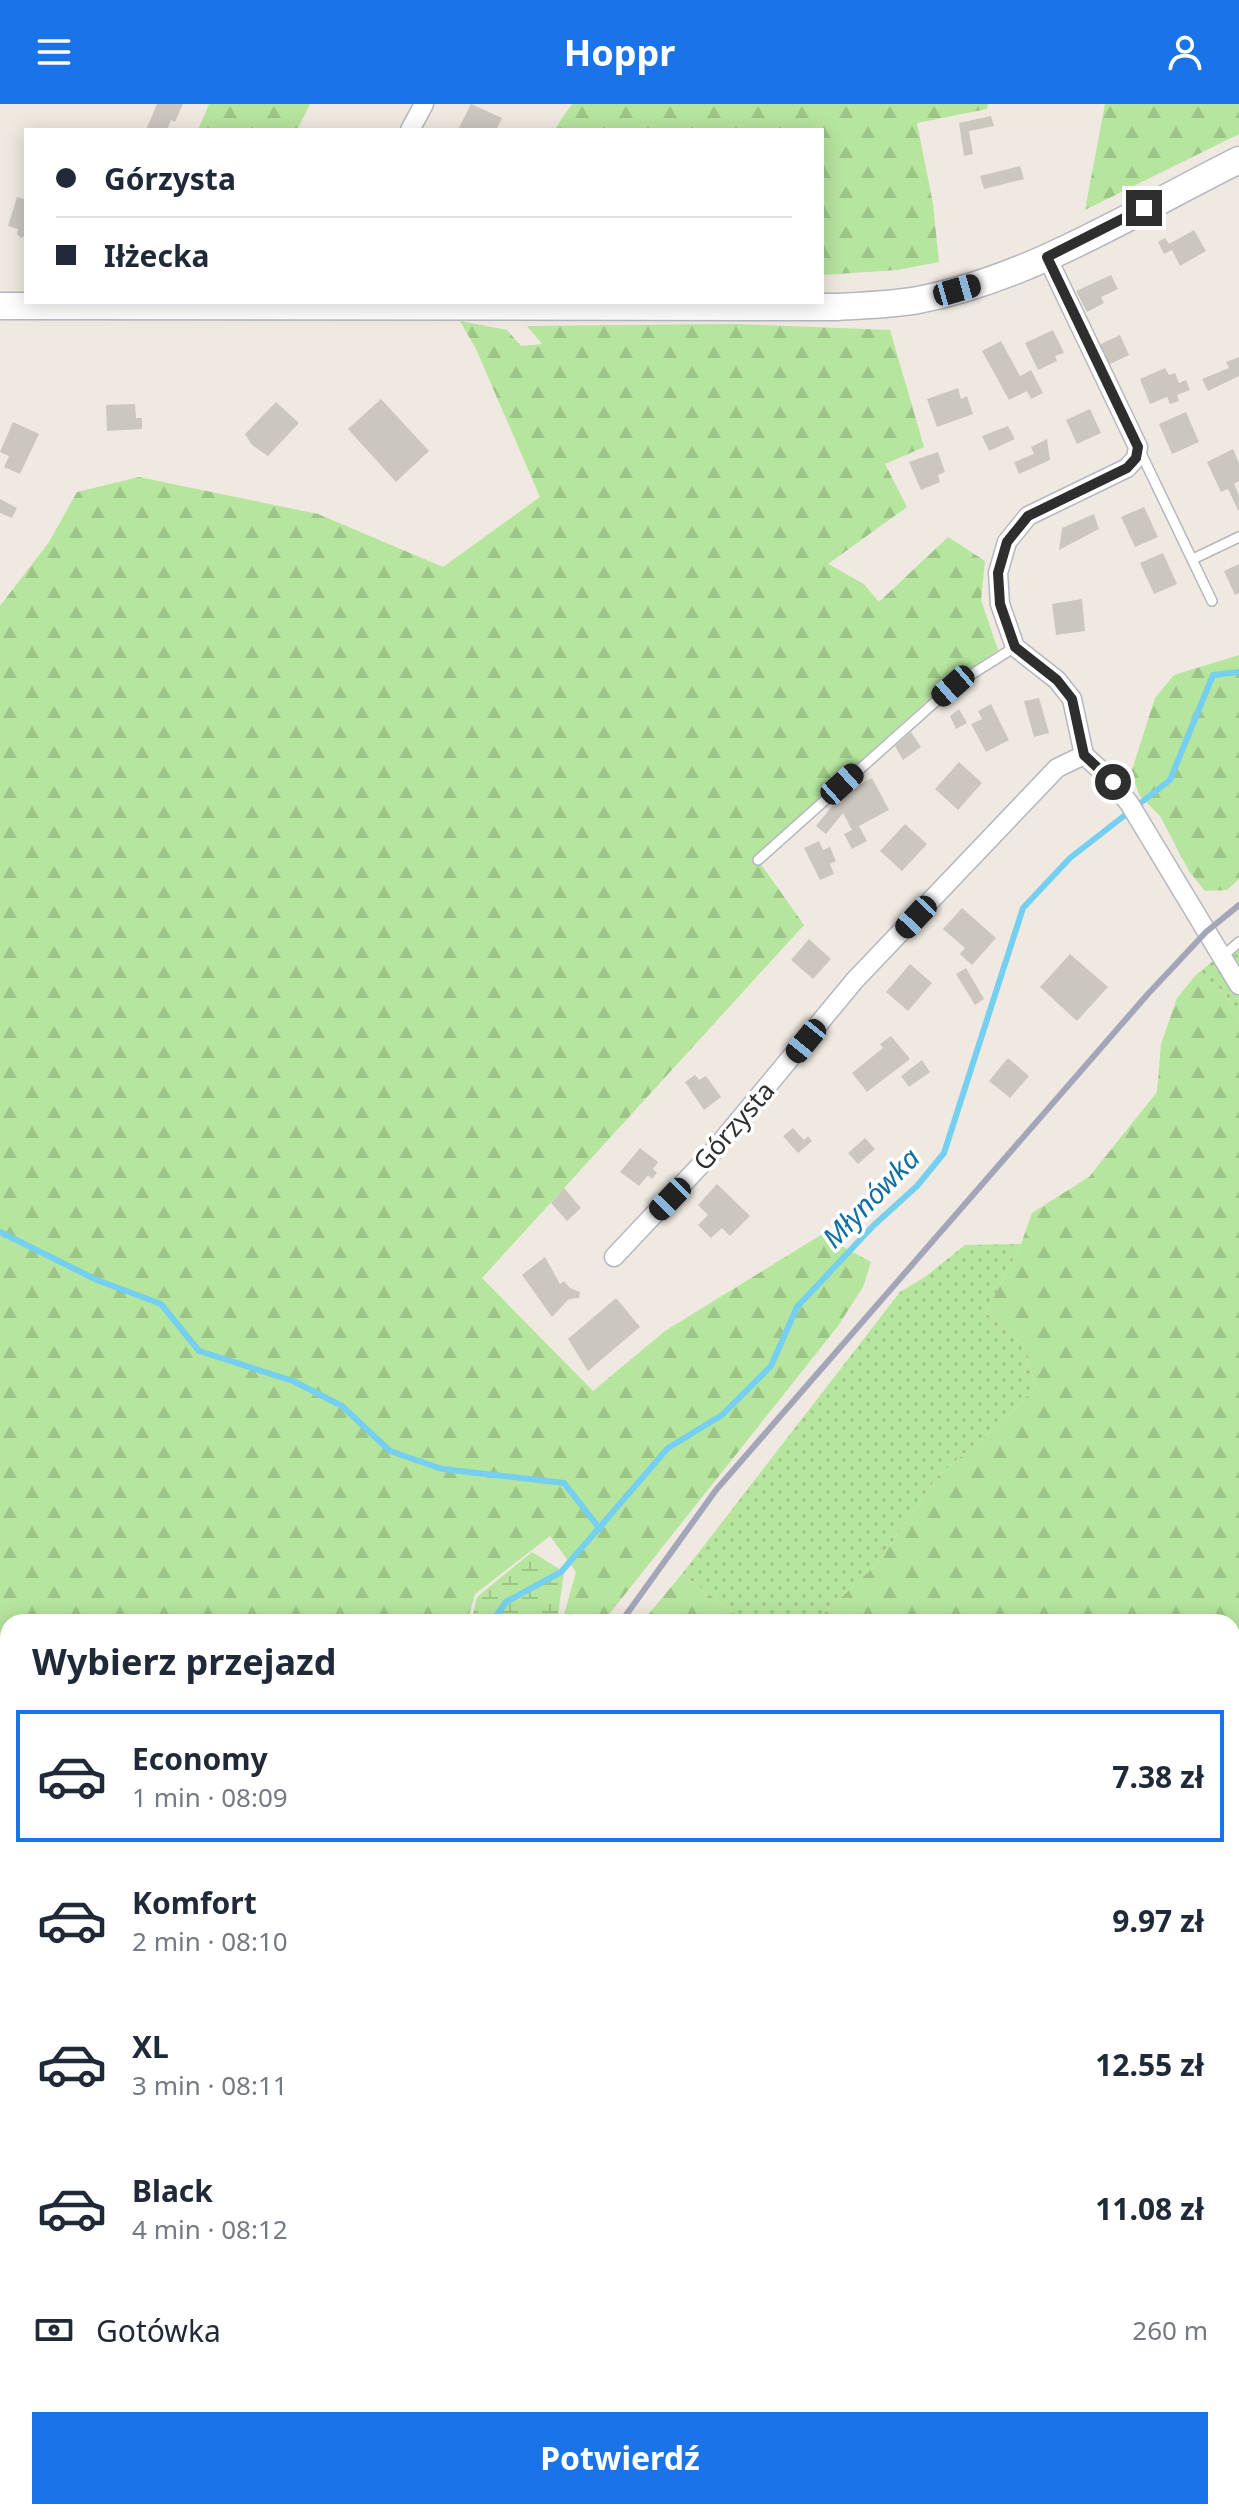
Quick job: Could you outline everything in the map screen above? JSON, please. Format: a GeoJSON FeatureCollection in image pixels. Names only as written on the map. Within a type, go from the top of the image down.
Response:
{"type":"FeatureCollection","features":[{"type":"Feature","properties":{"kind":"main road"},"geometry":{"type":"LineString","coordinates":[[495,304],[852,306],[928,298],[985,282],[1047,257],[1239,160]]}},
{"type":"Feature","properties":{"kind":"main road"},"geometry":{"type":"LineString","coordinates":[[0,306],[211,304]]}},
{"type":"Feature","properties":{"kind":"street"},"geometry":{"type":"LineString","coordinates":[[411,128],[424,104]]}},
{"type":"Feature","properties":{"kind":"street"},"geometry":{"type":"LineString","coordinates":[[1047,257],[1138,447],[1136,458],[1127,468],[1028,516],[1007,542],[998,573],[1000,604],[1015,647],[1057,680],[1072,699],[1084,755],[1134,810],[1239,985]]}},
{"type":"Feature","properties":{"kind":"street","name":"Górzysta"},"geometry":{"type":"LineString","coordinates":[[614,1257],[711,1154],[855,980],[1057,768],[1084,755]]}},
{"type":"Feature","properties":{"kind":"lane"},"geometry":{"type":"LineString","coordinates":[[1138,447],[1212,601]]}},
{"type":"Feature","properties":{"kind":"lane"},"geometry":{"type":"LineString","coordinates":[[1193,559],[1239,537]]}},
{"type":"Feature","properties":{"kind":"lane"},"geometry":{"type":"LineString","coordinates":[[758,860],[953,686],[1015,647]]}},
{"type":"Feature","properties":{"kind":"lane"},"geometry":{"type":"LineString","coordinates":[[1222,957],[1239,942]]}},
{"type":"Feature","properties":{"kind":"green space"},"geometry":{"type":"Polygon","coordinates":[[[209,104],[310,104],[298,128],[199,128],[209,104]]]}},
{"type":"Feature","properties":{"kind":"green space"},"geometry":{"type":"Polygon","coordinates":[[[572,104],[988,104],[987,109],[917,123],[933,204],[939,262],[897,270],[824,275],[824,128],[555,128],[572,104]]]}},
{"type":"Feature","properties":{"kind":"green space"},"geometry":{"type":"Polygon","coordinates":[[[1105,104],[1239,104],[1239,134],[1085,210],[1105,104]]]}},
{"type":"Feature","properties":{"kind":"green space"},"geometry":{"type":"Polygon","coordinates":[[[460,321],[507,330],[521,346],[542,344],[527,326],[735,324],[890,330],[924,447],[885,464],[907,507],[828,564],[864,584],[879,602],[948,537],[985,561],[981,600],[998,650],[939,690],[755,856],[804,925],[482,1278],[593,1391],[665,1331],[829,1230],[842,1246],[871,1262],[863,1287],[838,1326],[609,1614],[564,1614],[576,1572],[550,1536],[475,1594],[469,1614],[0,1614],[0,606],[49,542],[77,492],[139,477],[318,514],[443,567],[540,497],[476,349],[460,321]]]}},
{"type":"Feature","properties":{"kind":"green space"},"geometry":{"type":"Polygon","coordinates":[[[1239,655],[1239,879],[1227,890],[1205,891],[1189,871],[1160,816],[1140,796],[1131,773],[1155,698],[1174,675],[1239,655]]]}},
{"type":"Feature","properties":{"kind":"green space"},"geometry":{"type":"Polygon","coordinates":[[[1239,939],[1239,1020],[1224,991],[1196,975],[1239,939]]]}},
{"type":"Feature","properties":{"kind":"green space"},"geometry":{"type":"Polygon","coordinates":[[[1196,975],[1224,991],[1239,1020],[1239,1614],[824,1614],[877,1564],[938,1476],[1005,1419],[1036,1387],[1023,1344],[986,1313],[1021,1244],[1032,1213],[1089,1177],[1157,1092],[1161,1044],[1177,998],[1196,975]]]}},
{"type":"Feature","properties":{"kind":"green space"},"geometry":{"type":"Polygon","coordinates":[[[1021,1244],[986,1313],[1023,1344],[1036,1387],[1005,1419],[938,1476],[877,1564],[824,1614],[734,1614],[682,1574],[900,1292],[925,1277],[965,1245],[1021,1244]]]}},
{"type":"Feature","properties":{"kind":"green space"},"geometry":{"type":"Polygon","coordinates":[[[532,1552],[564,1572],[558,1614],[473,1614],[477,1597],[532,1552]]]}},
{"type":"Feature","properties":{"kind":"green space"},"geometry":{"type":"Polygon","coordinates":[[[682,1574],[734,1614],[649,1614],[682,1574]]]}},
{"type":"Feature","properties":{"kind":"building"},"geometry":{"type":"Polygon","coordinates":[[[157,104],[183,104],[175,122],[171,120],[168,128],[147,128],[157,104]]]}},
{"type":"Feature","properties":{"kind":"building"},"geometry":{"type":"Polygon","coordinates":[[[471,104],[502,118],[497,128],[459,128],[471,104]]]}},
{"type":"Feature","properties":{"kind":"building"},"geometry":{"type":"Polygon","coordinates":[[[991,116],[994,126],[969,131],[973,154],[964,156],[959,123],[991,116]]]}},
{"type":"Feature","properties":{"kind":"building"},"geometry":{"type":"Polygon","coordinates":[[[1020,166],[1024,179],[984,189],[980,176],[1020,166]]]}},
{"type":"Feature","properties":{"kind":"building"},"geometry":{"type":"Polygon","coordinates":[[[17,197],[24,199],[24,236],[21,238],[17,234],[18,229],[8,226],[17,197]]]}},
{"type":"Feature","properties":{"kind":"building"},"geometry":{"type":"Polygon","coordinates":[[[1194,230],[1206,251],[1180,266],[1172,250],[1164,254],[1158,242],[1165,238],[1169,244],[1194,230]]]}},
{"type":"Feature","properties":{"kind":"building"},"geometry":{"type":"Polygon","coordinates":[[[1111,275],[1118,289],[1101,297],[1104,303],[1087,312],[1076,291],[1111,275]]]}},
{"type":"Feature","properties":{"kind":"building"},"geometry":{"type":"Polygon","coordinates":[[[1053,330],[1064,353],[1055,356],[1057,361],[1038,370],[1025,343],[1053,330]]]}},
{"type":"Feature","properties":{"kind":"building"},"geometry":{"type":"Polygon","coordinates":[[[1120,335],[1129,355],[1108,365],[1099,345],[1120,335]]]}},
{"type":"Feature","properties":{"kind":"building"},"geometry":{"type":"Polygon","coordinates":[[[1001,341],[1020,376],[1031,370],[1043,393],[1031,399],[1027,391],[1009,400],[982,351],[1001,341]]]}},
{"type":"Feature","properties":{"kind":"building"},"geometry":{"type":"Polygon","coordinates":[[[1239,357],[1239,376],[1208,391],[1202,379],[1229,368],[1226,362],[1239,357]]]}},
{"type":"Feature","properties":{"kind":"building"},"geometry":{"type":"Polygon","coordinates":[[[1165,368],[1169,375],[1175,373],[1179,383],[1186,380],[1190,390],[1177,395],[1179,401],[1170,404],[1167,397],[1150,404],[1140,379],[1165,368]]]}},
{"type":"Feature","properties":{"kind":"building"},"geometry":{"type":"Polygon","coordinates":[[[958,388],[961,399],[967,396],[973,414],[937,427],[927,399],[958,388]]]}},
{"type":"Feature","properties":{"kind":"building"},"geometry":{"type":"Polygon","coordinates":[[[381,399],[429,451],[396,482],[348,429],[381,399]]]}},
{"type":"Feature","properties":{"kind":"building"},"geometry":{"type":"Polygon","coordinates":[[[276,402],[299,423],[268,456],[252,445],[245,434],[276,402]]]}},
{"type":"Feature","properties":{"kind":"building"},"geometry":{"type":"Polygon","coordinates":[[[135,404],[136,418],[142,418],[142,429],[107,431],[106,405],[135,404]]]}},
{"type":"Feature","properties":{"kind":"building"},"geometry":{"type":"Polygon","coordinates":[[[1090,409],[1101,433],[1077,444],[1066,420],[1090,409]]]}},
{"type":"Feature","properties":{"kind":"building"},"geometry":{"type":"Polygon","coordinates":[[[1186,412],[1199,442],[1172,454],[1159,424],[1186,412]]]}},
{"type":"Feature","properties":{"kind":"building"},"geometry":{"type":"Polygon","coordinates":[[[13,422],[39,434],[20,474],[4,467],[9,456],[0,452],[13,422]]]}},
{"type":"Feature","properties":{"kind":"building"},"geometry":{"type":"Polygon","coordinates":[[[1008,426],[1015,439],[989,451],[982,436],[1008,426]]]}},
{"type":"Feature","properties":{"kind":"building"},"geometry":{"type":"Polygon","coordinates":[[[1047,439],[1050,460],[1019,474],[1014,462],[1034,454],[1031,447],[1047,439]]]}},
{"type":"Feature","properties":{"kind":"building"},"geometry":{"type":"Polygon","coordinates":[[[1233,449],[1239,463],[1239,481],[1234,484],[1239,495],[1239,512],[1228,489],[1221,492],[1207,462],[1233,449]]]}},
{"type":"Feature","properties":{"kind":"building"},"geometry":{"type":"Polygon","coordinates":[[[938,452],[945,472],[938,475],[940,482],[921,490],[909,462],[938,452]]]}},
{"type":"Feature","properties":{"kind":"building"},"geometry":{"type":"Polygon","coordinates":[[[0,499],[17,508],[12,518],[0,513],[0,499]]]}},
{"type":"Feature","properties":{"kind":"building"},"geometry":{"type":"Polygon","coordinates":[[[1144,507],[1158,537],[1135,547],[1121,517],[1144,507]]]}},
{"type":"Feature","properties":{"kind":"building"},"geometry":{"type":"Polygon","coordinates":[[[1094,514],[1099,529],[1059,550],[1062,528],[1094,514]]]}},
{"type":"Feature","properties":{"kind":"building"},"geometry":{"type":"Polygon","coordinates":[[[1163,553],[1177,584],[1154,594],[1140,563],[1163,553]]]}},
{"type":"Feature","properties":{"kind":"building"},"geometry":{"type":"Polygon","coordinates":[[[1239,564],[1239,593],[1235,595],[1224,571],[1239,564]]]}},
{"type":"Feature","properties":{"kind":"building"},"geometry":{"type":"Polygon","coordinates":[[[1082,599],[1085,631],[1056,635],[1052,604],[1082,599]]]}},
{"type":"Feature","properties":{"kind":"building"},"geometry":{"type":"Polygon","coordinates":[[[1039,698],[1049,733],[1034,737],[1024,701],[1039,698]]]}},
{"type":"Feature","properties":{"kind":"building"},"geometry":{"type":"Polygon","coordinates":[[[991,704],[1009,740],[986,752],[971,724],[982,719],[978,711],[991,704]]]}},
{"type":"Feature","properties":{"kind":"building"},"geometry":{"type":"Polygon","coordinates":[[[959,709],[967,723],[956,729],[950,716],[959,709]]]}},
{"type":"Feature","properties":{"kind":"building"},"geometry":{"type":"Polygon","coordinates":[[[911,732],[921,747],[903,760],[895,746],[911,732]]]}},
{"type":"Feature","properties":{"kind":"building"},"geometry":{"type":"Polygon","coordinates":[[[959,762],[982,783],[958,810],[935,789],[959,762]]]}},
{"type":"Feature","properties":{"kind":"building"},"geometry":{"type":"Polygon","coordinates":[[[872,778],[889,810],[859,826],[867,841],[852,849],[844,834],[852,830],[843,813],[826,834],[816,826],[842,794],[872,778]]]}},
{"type":"Feature","properties":{"kind":"building"},"geometry":{"type":"Polygon","coordinates":[[[905,824],[927,844],[902,871],[880,851],[905,824]]]}},
{"type":"Feature","properties":{"kind":"building"},"geometry":{"type":"Polygon","coordinates":[[[819,841],[823,850],[830,847],[836,861],[830,864],[834,874],[820,880],[804,848],[819,841]]]}},
{"type":"Feature","properties":{"kind":"building"},"geometry":{"type":"Polygon","coordinates":[[[962,908],[996,938],[972,965],[960,954],[965,948],[943,929],[962,908]]]}},
{"type":"Feature","properties":{"kind":"building"},"geometry":{"type":"Polygon","coordinates":[[[809,939],[831,959],[813,979],[791,960],[809,939]]]}},
{"type":"Feature","properties":{"kind":"building"},"geometry":{"type":"Polygon","coordinates":[[[1070,954],[1108,987],[1077,1021],[1040,987],[1070,954]]]}},
{"type":"Feature","properties":{"kind":"building"},"geometry":{"type":"Polygon","coordinates":[[[910,964],[932,983],[908,1011],[886,992],[910,964]]]}},
{"type":"Feature","properties":{"kind":"building"},"geometry":{"type":"Polygon","coordinates":[[[966,968],[984,999],[975,1005],[956,974],[966,968]]]}},
{"type":"Feature","properties":{"kind":"building"},"geometry":{"type":"Polygon","coordinates":[[[891,1036],[910,1059],[867,1092],[852,1073],[883,1048],[880,1044],[891,1036]]]}},
{"type":"Feature","properties":{"kind":"building"},"geometry":{"type":"Polygon","coordinates":[[[1008,1058],[1029,1076],[1010,1098],[989,1081],[1008,1058]]]}},
{"type":"Feature","properties":{"kind":"building"},"geometry":{"type":"Polygon","coordinates":[[[922,1060],[930,1072],[909,1087],[901,1076],[922,1060]]]}},
{"type":"Feature","properties":{"kind":"building"},"geometry":{"type":"Polygon","coordinates":[[[695,1075],[699,1080],[706,1076],[721,1097],[704,1110],[685,1082],[695,1075]]]}},
{"type":"Feature","properties":{"kind":"building"},"geometry":{"type":"Polygon","coordinates":[[[793,1128],[804,1140],[808,1136],[812,1141],[798,1153],[783,1136],[793,1128]]]}},
{"type":"Feature","properties":{"kind":"building"},"geometry":{"type":"Polygon","coordinates":[[[865,1138],[875,1149],[858,1164],[848,1153],[865,1138]]]}},
{"type":"Feature","properties":{"kind":"building"},"geometry":{"type":"Polygon","coordinates":[[[640,1148],[658,1162],[653,1169],[657,1173],[652,1179],[648,1175],[639,1186],[620,1172],[640,1148]]]}},
{"type":"Feature","properties":{"kind":"building"},"geometry":{"type":"Polygon","coordinates":[[[717,1184],[750,1216],[730,1236],[722,1228],[711,1238],[698,1225],[708,1215],[698,1205],[717,1184]]]}},
{"type":"Feature","properties":{"kind":"building"},"geometry":{"type":"Polygon","coordinates":[[[564,1188],[581,1208],[567,1221],[551,1203],[564,1188]]]}},
{"type":"Feature","properties":{"kind":"building"},"geometry":{"type":"Polygon","coordinates":[[[545,1257],[560,1284],[564,1281],[580,1292],[579,1298],[569,1299],[552,1317],[522,1275],[545,1257]]]}},
{"type":"Feature","properties":{"kind":"building"},"geometry":{"type":"Polygon","coordinates":[[[616,1298],[640,1327],[588,1371],[568,1339],[616,1298]]]}},
{"type":"Feature","properties":{"kind":"waterway","name":"Młynówka"},"geometry":{"type":"LineString","coordinates":[[498,1614],[506,1602],[561,1572],[668,1448],[722,1415],[771,1366],[797,1307],[873,1226],[917,1186],[944,1153],[1023,908],[1070,858],[1170,780],[1213,675],[1239,672]]}},
{"type":"Feature","properties":{"kind":"waterway"},"geometry":{"type":"LineString","coordinates":[[0,1232],[97,1280],[161,1304],[199,1351],[293,1381],[342,1406],[390,1451],[442,1469],[564,1483],[600,1529]]}},
{"type":"Feature","properties":{"kind":"railway"},"geometry":{"type":"LineString","coordinates":[[627,1614],[716,1490],[1147,995],[1206,932],[1239,905]]}},
{"type":"Feature","properties":{"kind":"route"},"geometry":{"type":"LineString","coordinates":[[1113,782],[1084,755],[1072,699],[1057,680],[1015,647],[1000,604],[998,573],[1007,542],[1028,516],[1127,468],[1136,458],[1138,447],[1047,257],[1144,208]]}}]}
